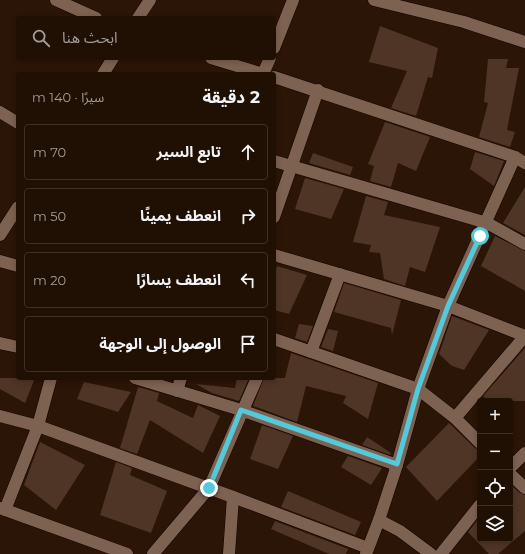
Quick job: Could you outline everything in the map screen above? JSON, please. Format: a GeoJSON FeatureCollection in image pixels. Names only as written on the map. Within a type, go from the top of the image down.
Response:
{"type":"FeatureCollection","features":[{"type":"Feature","properties":{"kind":"street"},"geometry":{"type":"LineString","coordinates":[[56,0],[92,16]]}},
{"type":"Feature","properties":{"kind":"street"},"geometry":{"type":"LineString","coordinates":[[139,16],[150,0]]}},
{"type":"Feature","properties":{"kind":"street"},"geometry":{"type":"LineString","coordinates":[[276,43],[293,0]]}},
{"type":"Feature","properties":{"kind":"street"},"geometry":{"type":"LineString","coordinates":[[374,0],[464,22],[525,42]]}},
{"type":"Feature","properties":{"kind":"street"},"geometry":{"type":"LineString","coordinates":[[104,72],[112,60]]}},
{"type":"Feature","properties":{"kind":"street"},"geometry":{"type":"LineString","coordinates":[[218,60],[256,72]]}},
{"type":"Feature","properties":{"kind":"street"},"geometry":{"type":"LineString","coordinates":[[264,72],[269,60]]}},
{"type":"Feature","properties":{"kind":"street"},"geometry":{"type":"LineString","coordinates":[[0,416],[38,426],[209,488],[367,551],[379,520],[397,464],[418,389],[448,306],[487,223],[520,160],[318,90],[276,78]]}},
{"type":"Feature","properties":{"kind":"street"},"geometry":{"type":"LineString","coordinates":[[276,211],[318,90]]}},
{"type":"Feature","properties":{"kind":"street"},"geometry":{"type":"LineString","coordinates":[[0,112],[16,122]]}},
{"type":"Feature","properties":{"kind":"street"},"geometry":{"type":"LineString","coordinates":[[276,162],[487,223],[525,244]]}},
{"type":"Feature","properties":{"kind":"street"},"geometry":{"type":"LineString","coordinates":[[0,235],[16,210]]}},
{"type":"Feature","properties":{"kind":"street"},"geometry":{"type":"LineString","coordinates":[[276,256],[448,306],[525,336],[455,418]]}},
{"type":"Feature","properties":{"kind":"street"},"geometry":{"type":"LineString","coordinates":[[0,261],[16,265]]}},
{"type":"Feature","properties":{"kind":"street"},"geometry":{"type":"LineString","coordinates":[[310,352],[340,274]]}},
{"type":"Feature","properties":{"kind":"street"},"geometry":{"type":"LineString","coordinates":[[276,341],[418,389],[455,418],[477,440]]}},
{"type":"Feature","properties":{"kind":"street"},"geometry":{"type":"LineString","coordinates":[[0,343],[16,347]]}},
{"type":"Feature","properties":{"kind":"street"},"geometry":{"type":"LineString","coordinates":[[51,380],[38,426],[3,509],[128,554]]}},
{"type":"Feature","properties":{"kind":"street"},"geometry":{"type":"LineString","coordinates":[[141,380],[241,410],[397,464]]}},
{"type":"Feature","properties":{"kind":"street"},"geometry":{"type":"LineString","coordinates":[[177,391],[180,380]]}},
{"type":"Feature","properties":{"kind":"street"},"geometry":{"type":"LineString","coordinates":[[153,554],[209,488],[255,380]]}},
{"type":"Feature","properties":{"kind":"street"},"geometry":{"type":"LineString","coordinates":[[513,465],[525,453]]}},
{"type":"Feature","properties":{"kind":"street"},"geometry":{"type":"LineString","coordinates":[[513,477],[525,488]]}},
{"type":"Feature","properties":{"kind":"street"},"geometry":{"type":"LineString","coordinates":[[229,554],[233,497]]}},
{"type":"Feature","properties":{"kind":"street"},"geometry":{"type":"LineString","coordinates":[[441,554],[479,506]]}},
{"type":"Feature","properties":{"kind":"street"},"geometry":{"type":"LineString","coordinates":[[379,520],[400,531],[431,554]]}},
{"type":"Feature","properties":{"kind":"building"},"geometry":{"type":"Polygon","coordinates":[[[380,26],[438,48],[432,78],[428,77],[416,116],[391,108],[407,71],[369,62],[380,26]]]}},
{"type":"Feature","properties":{"kind":"building"},"geometry":{"type":"Polygon","coordinates":[[[488,59],[508,59],[506,68],[519,68],[507,130],[515,132],[510,147],[479,137],[488,103],[484,102],[488,59]]]}},
{"type":"Feature","properties":{"kind":"building"},"geometry":{"type":"Polygon","coordinates":[[[385,122],[430,137],[416,171],[398,163],[391,187],[370,181],[374,166],[368,164],[385,122]]]}},
{"type":"Feature","properties":{"kind":"building"},"geometry":{"type":"Polygon","coordinates":[[[475,152],[504,161],[494,186],[470,169],[475,152]]]}},
{"type":"Feature","properties":{"kind":"building"},"geometry":{"type":"Polygon","coordinates":[[[313,153],[353,167],[350,175],[309,163],[313,153]]]}},
{"type":"Feature","properties":{"kind":"building"},"geometry":{"type":"Polygon","coordinates":[[[305,178],[344,189],[331,219],[295,209],[305,178]]]}},
{"type":"Feature","properties":{"kind":"building"},"geometry":{"type":"Polygon","coordinates":[[[525,187],[525,235],[503,223],[525,187]]]}},
{"type":"Feature","properties":{"kind":"building"},"geometry":{"type":"Polygon","coordinates":[[[366,196],[388,202],[384,215],[440,227],[425,272],[410,267],[405,286],[384,279],[380,253],[369,252],[371,245],[353,242],[366,196]]]}},
{"type":"Feature","properties":{"kind":"building"},"geometry":{"type":"Polygon","coordinates":[[[495,236],[525,251],[525,291],[481,266],[495,236]]]}},
{"type":"Feature","properties":{"kind":"building"},"geometry":{"type":"Polygon","coordinates":[[[277,266],[307,275],[289,314],[276,311],[277,266]]]}},
{"type":"Feature","properties":{"kind":"building"},"geometry":{"type":"Polygon","coordinates":[[[344,283],[401,300],[392,335],[391,328],[334,312],[344,283]]]}},
{"type":"Feature","properties":{"kind":"building"},"geometry":{"type":"Polygon","coordinates":[[[452,316],[489,330],[464,370],[452,366],[439,354],[452,316]]]}},
{"type":"Feature","properties":{"kind":"building"},"geometry":{"type":"Polygon","coordinates":[[[299,324],[313,326],[307,342],[295,338],[299,324]]]}},
{"type":"Feature","properties":{"kind":"building"},"geometry":{"type":"Polygon","coordinates":[[[328,329],[338,331],[333,351],[321,347],[328,329]]]}},
{"type":"Feature","properties":{"kind":"building"},"geometry":{"type":"Polygon","coordinates":[[[525,348],[525,401],[513,401],[513,398],[485,398],[483,396],[525,348]]]}},
{"type":"Feature","properties":{"kind":"building"},"geometry":{"type":"Polygon","coordinates":[[[291,353],[378,383],[368,419],[343,403],[346,396],[306,386],[297,422],[253,406],[263,380],[285,378],[291,353]]]}},
{"type":"Feature","properties":{"kind":"building"},"geometry":{"type":"Polygon","coordinates":[[[0,378],[34,380],[25,403],[0,389],[0,378]]]}},
{"type":"Feature","properties":{"kind":"building"},"geometry":{"type":"Polygon","coordinates":[[[237,380],[248,380],[239,401],[212,393],[196,384],[235,388],[237,380]]]}},
{"type":"Feature","properties":{"kind":"building"},"geometry":{"type":"Polygon","coordinates":[[[84,382],[131,392],[118,412],[77,399],[84,382]]]}},
{"type":"Feature","properties":{"kind":"building"},"geometry":{"type":"Polygon","coordinates":[[[138,387],[159,393],[157,401],[193,418],[198,405],[220,416],[203,453],[150,420],[137,454],[120,448],[138,387]]]}},
{"type":"Feature","properties":{"kind":"building"},"geometry":{"type":"Polygon","coordinates":[[[449,423],[477,449],[477,459],[437,501],[406,467],[449,423]]]}},
{"type":"Feature","properties":{"kind":"building"},"geometry":{"type":"Polygon","coordinates":[[[262,425],[293,436],[278,469],[250,459],[262,425]]]}},
{"type":"Feature","properties":{"kind":"building"},"geometry":{"type":"Polygon","coordinates":[[[367,437],[391,453],[390,455],[362,445],[367,437]]]}},
{"type":"Feature","properties":{"kind":"building"},"geometry":{"type":"Polygon","coordinates":[[[40,442],[85,465],[56,510],[24,485],[40,442]]]}},
{"type":"Feature","properties":{"kind":"building"},"geometry":{"type":"Polygon","coordinates":[[[348,456],[382,468],[371,485],[341,467],[348,456]]]}},
{"type":"Feature","properties":{"kind":"building"},"geometry":{"type":"Polygon","coordinates":[[[116,462],[132,468],[130,475],[167,491],[151,533],[100,515],[116,462]]]}},
{"type":"Feature","properties":{"kind":"building"},"geometry":{"type":"Polygon","coordinates":[[[513,487],[525,495],[525,531],[513,541],[513,487]]]}},
{"type":"Feature","properties":{"kind":"building"},"geometry":{"type":"Polygon","coordinates":[[[288,491],[361,522],[355,535],[281,507],[288,491]]]}},
{"type":"Feature","properties":{"kind":"building"},"geometry":{"type":"Polygon","coordinates":[[[275,521],[348,549],[346,554],[329,554],[271,529],[275,521]]]}},
{"type":"Feature","properties":{"kind":"building"},"geometry":{"type":"Polygon","coordinates":[[[477,521],[477,541],[468,532],[477,521]]]}},
{"type":"Feature","properties":{"kind":"building"},"geometry":{"type":"Polygon","coordinates":[[[478,542],[512,542],[498,554],[489,554],[478,542]]]}},
{"type":"Feature","properties":{"kind":"route"},"geometry":{"type":"LineString","coordinates":[[209,488],[241,410],[397,464],[418,389],[448,306],[480,236]]}}]}
